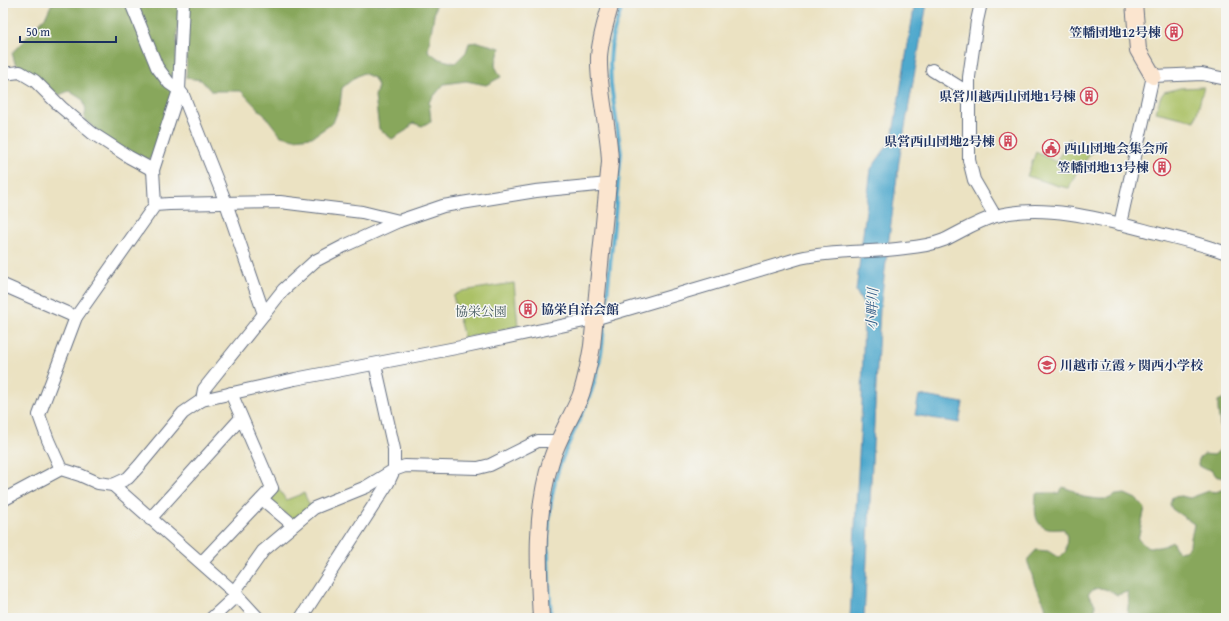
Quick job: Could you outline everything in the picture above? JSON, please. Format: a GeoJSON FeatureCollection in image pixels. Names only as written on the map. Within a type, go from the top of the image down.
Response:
{"type":"FeatureCollection","features":[{"type":"Feature","properties":{"kind":"street"},"geometry":{"type":"LineString","coordinates":[[131,3],[157,67],[168,83],[179,90],[183,96],[226,203],[264,314]]}},
{"type":"Feature","properties":{"kind":"street"},"geometry":{"type":"LineString","coordinates":[[61,469],[39,415],[58,369],[76,317],[155,205],[153,170],[179,90],[183,3]]}},
{"type":"Feature","properties":{"kind":"street"},"geometry":{"type":"LineString","coordinates":[[541,618],[538,561],[539,526],[547,476],[559,441],[580,396],[588,367],[594,319],[610,162],[600,83],[599,58],[601,41],[611,3]]}},
{"type":"Feature","properties":{"kind":"street"},"geometry":{"type":"LineString","coordinates":[[981,3],[977,20],[969,77],[969,160],[974,180],[994,216]]}},
{"type":"Feature","properties":{"kind":"street"},"geometry":{"type":"LineString","coordinates":[[1120,224],[1153,76],[1138,50],[1134,3]]}},
{"type":"Feature","properties":{"kind":"street"},"geometry":{"type":"LineString","coordinates":[[932,70],[969,93]]}},
{"type":"Feature","properties":{"kind":"street"},"geometry":{"type":"LineString","coordinates":[[3,74],[20,72],[35,81],[61,107],[92,133],[129,157],[153,170]]}},
{"type":"Feature","properties":{"kind":"street"},"geometry":{"type":"LineString","coordinates":[[1153,76],[1202,74],[1226,79]]}},
{"type":"Feature","properties":{"kind":"street"},"geometry":{"type":"LineString","coordinates":[[202,400],[204,389],[282,290],[315,261],[399,220],[443,206],[536,191],[608,184]]}},
{"type":"Feature","properties":{"kind":"street"},"geometry":{"type":"LineString","coordinates":[[155,205],[280,202],[362,212],[399,220]]}},
{"type":"Feature","properties":{"kind":"street"},"geometry":{"type":"LineString","coordinates":[[3,500],[61,469],[98,483],[113,484],[128,478],[183,413],[202,400],[295,379],[594,319],[816,254],[902,248],[942,241],[994,216],[1011,212],[1054,212],[1120,224],[1193,242],[1226,253]]}},
{"type":"Feature","properties":{"kind":"street"},"geometry":{"type":"LineString","coordinates":[[3,285],[76,317]]}},
{"type":"Feature","properties":{"kind":"street"},"geometry":{"type":"LineString","coordinates":[[301,618],[388,483],[394,470],[394,449],[375,364]]}},
{"type":"Feature","properties":{"kind":"street"},"geometry":{"type":"LineString","coordinates":[[202,562],[272,488],[240,418],[231,393]]}},
{"type":"Feature","properties":{"kind":"street"},"geometry":{"type":"LineString","coordinates":[[150,519],[240,418]]}},
{"type":"Feature","properties":{"kind":"street"},"geometry":{"type":"LineString","coordinates":[[212,618],[236,594],[264,551],[314,508],[366,486],[394,470],[405,466],[478,468],[490,465],[538,441],[559,441]]}},
{"type":"Feature","properties":{"kind":"street"},"geometry":{"type":"LineString","coordinates":[[113,484],[150,519],[202,562],[236,594],[258,618]]}},
{"type":"Feature","properties":{"kind":"street"},"geometry":{"type":"LineString","coordinates":[[262,499],[293,525]]}},
{"type":"Feature","properties":{"kind":"green space"},"geometry":{"type":"Polygon","coordinates":[[[52,3],[179,3],[174,92],[154,155],[148,160],[127,153],[101,134],[84,119],[86,110],[83,100],[69,91],[59,95],[15,63],[12,53],[46,16],[52,3]]]}},
{"type":"Feature","properties":{"kind":"green space"},"geometry":{"type":"Polygon","coordinates":[[[187,3],[436,3],[428,51],[439,59],[455,63],[466,52],[469,43],[478,42],[500,48],[495,66],[501,77],[486,85],[466,81],[444,84],[429,102],[431,121],[422,126],[413,123],[407,130],[392,139],[379,129],[375,96],[378,86],[374,78],[363,73],[342,88],[340,105],[333,123],[312,137],[294,139],[281,136],[267,118],[241,91],[211,91],[201,80],[186,78],[187,57],[185,43],[187,3]]]}},
{"type":"Feature","properties":{"kind":"green space"},"geometry":{"type":"Polygon","coordinates":[[[1204,87],[1195,121],[1156,112],[1160,98],[1164,92],[1180,88],[1204,87]]]}},
{"type":"Feature","properties":{"kind":"green space"},"geometry":{"type":"Polygon","coordinates":[[[1069,139],[1092,152],[1076,173],[1069,188],[1027,176],[1036,152],[1056,162],[1069,139]]]}},
{"type":"Feature","properties":{"kind":"green space","name":"協栄公園"},"geometry":{"type":"Polygon","coordinates":[[[514,283],[518,326],[464,338],[453,296],[462,291],[514,283]]]}},
{"type":"Feature","properties":{"kind":"green space"},"geometry":{"type":"Polygon","coordinates":[[[1226,398],[1226,479],[1216,476],[1212,470],[1198,465],[1199,458],[1204,454],[1214,455],[1220,450],[1221,431],[1218,414],[1218,401],[1226,398]]]}},
{"type":"Feature","properties":{"kind":"green space"},"geometry":{"type":"Polygon","coordinates":[[[1063,487],[1074,491],[1083,497],[1108,499],[1116,495],[1125,494],[1136,499],[1145,508],[1138,539],[1146,546],[1153,547],[1160,547],[1172,541],[1178,552],[1185,551],[1190,546],[1194,524],[1172,509],[1170,504],[1172,497],[1181,496],[1190,498],[1209,491],[1216,492],[1226,488],[1226,618],[1128,618],[1129,599],[1127,592],[1117,595],[1106,589],[1098,588],[1088,594],[1095,604],[1094,618],[1043,618],[1046,609],[1045,604],[1035,586],[1027,560],[1036,550],[1048,551],[1059,558],[1066,551],[1067,537],[1064,529],[1048,529],[1039,523],[1035,509],[1036,493],[1059,493],[1063,487]]]}},
{"type":"Feature","properties":{"kind":"green space"},"geometry":{"type":"Polygon","coordinates":[[[278,488],[286,500],[304,493],[310,506],[297,518],[290,518],[271,501],[271,495],[278,488]]]}},
{"type":"Feature","properties":{"kind":"water","name":"小畔川"},"geometry":{"type":"Polygon","coordinates":[[[915,3],[927,3],[899,161],[880,309],[864,618],[850,618],[862,401],[864,306],[856,291],[871,169],[892,139],[915,3]]]}},
{"type":"Feature","properties":{"kind":"water"},"geometry":{"type":"Polygon","coordinates":[[[919,395],[963,403],[959,423],[915,415],[919,395]]]}},
{"type":"Feature","properties":{"kind":"waterway"},"geometry":{"type":"LineString","coordinates":[[551,618],[548,542],[554,485],[562,459],[592,388],[602,347],[621,153],[611,85],[610,62],[612,38],[623,3]]}},
{"type":"Feature","properties":{"kind":"place","name":"笠幡団地12号棟"},"geometry":{"type":"Point","coordinates":[1174,32]}},
{"type":"Feature","properties":{"kind":"place","name":"県営川越西山団地1号棟"},"geometry":{"type":"Point","coordinates":[1089,96]}},
{"type":"Feature","properties":{"kind":"place","name":"県営西山団地2号棟"},"geometry":{"type":"Point","coordinates":[1008,141]}},
{"type":"Feature","properties":{"kind":"place","name":"西山団地会集会所"},"geometry":{"type":"Point","coordinates":[1051,148]}},
{"type":"Feature","properties":{"kind":"place","name":"笠幡団地13号棟"},"geometry":{"type":"Point","coordinates":[1162,167]}},
{"type":"Feature","properties":{"kind":"place","name":"協栄自治会館"},"geometry":{"type":"Point","coordinates":[528,309]}},
{"type":"Feature","properties":{"kind":"place","name":"川越市立霞ヶ関西小学校"},"geometry":{"type":"Point","coordinates":[1047,365]}}]}
